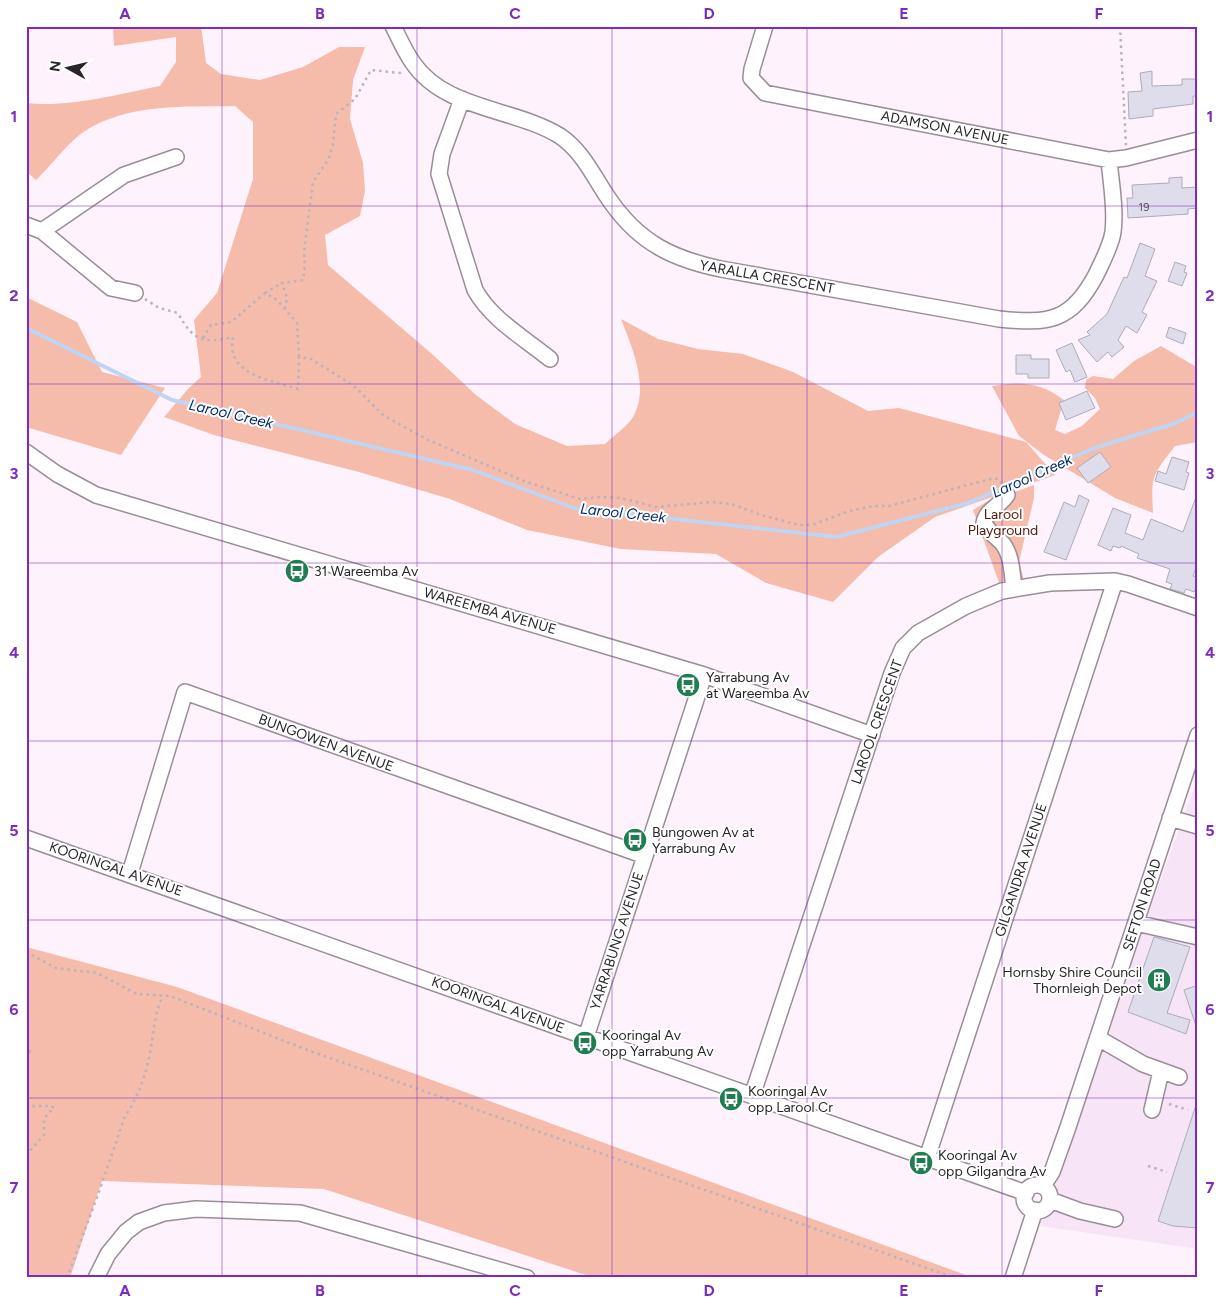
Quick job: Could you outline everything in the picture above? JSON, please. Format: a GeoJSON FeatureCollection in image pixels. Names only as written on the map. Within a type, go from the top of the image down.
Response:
{"type":"FeatureCollection","features":[{"type":"Feature","properties":{"kind":"street","name":"YARALLA CRESCENT"},"geometry":{"type":"LineString","coordinates":[[393,26],[413,64],[436,86],[560,136],[576,150],[611,202],[628,222],[667,253],[689,263],[999,319],[1026,322],[1047,320],[1065,314],[1084,297],[1096,275],[1113,233],[1109,160]]}},
{"type":"Feature","properties":{"kind":"street","name":"ADAMSON AVENUE"},"geometry":{"type":"LineString","coordinates":[[765,26],[751,78],[765,92],[1109,160],[1126,158],[1198,140]]}},
{"type":"Feature","properties":{"kind":"street"},"geometry":{"type":"LineString","coordinates":[[462,98],[442,154],[439,174],[476,290],[483,304],[495,316],[550,358]]}},
{"type":"Feature","properties":{"kind":"street"},"geometry":{"type":"LineString","coordinates":[[42,230],[124,175],[176,157]]}},
{"type":"Feature","properties":{"kind":"street"},"geometry":{"type":"LineString","coordinates":[[26,225],[42,230],[111,288],[135,293]]}},
{"type":"Feature","properties":{"kind":"street","name":"WAREEMBA AVENUE"},"geometry":{"type":"LineString","coordinates":[[26,452],[57,474],[96,495],[704,675],[872,735]]}},
{"type":"Feature","properties":{"kind":"street"},"geometry":{"type":"LineString","coordinates":[[1007,495],[998,506],[989,512],[984,523],[986,528],[1004,545],[1010,558],[1014,588]]}},
{"type":"Feature","properties":{"kind":"street","name":"LAROOL CRESCENT"},"geometry":{"type":"LineString","coordinates":[[752,1096],[872,735],[903,648],[918,634],[991,594],[1014,588],[1050,583],[1115,581],[1198,608]]}},
{"type":"Feature","properties":{"kind":"street","name":"GILGANDRA AVENUE"},"geometry":{"type":"LineString","coordinates":[[927,1158],[1115,581]]}},
{"type":"Feature","properties":{"kind":"street","name":"YARRABUNG AVENUE"},"geometry":{"type":"LineString","coordinates":[[586,1037],[704,675]]}},
{"type":"Feature","properties":{"kind":"street","name":"BUNGOWEN AVENUE"},"geometry":{"type":"LineString","coordinates":[[130,873],[185,692],[645,856]]}},
{"type":"Feature","properties":{"kind":"street","name":"SEFTON ROAD"},"geometry":{"type":"LineString","coordinates":[[1047,1193],[1170,818],[1192,771],[1198,735]]}},
{"type":"Feature","properties":{"kind":"street"},"geometry":{"type":"LineString","coordinates":[[1170,818],[1198,826]]}},
{"type":"Feature","properties":{"kind":"street","name":"KOORINGAL AVENUE"},"geometry":{"type":"LineString","coordinates":[[26,838],[130,873],[1026,1193]]}},
{"type":"Feature","properties":{"kind":"street"},"geometry":{"type":"LineString","coordinates":[[1136,923],[1198,938]]}},
{"type":"Feature","properties":{"kind":"street"},"geometry":{"type":"LineString","coordinates":[[1098,1038],[1143,1064],[1179,1077]]}},
{"type":"Feature","properties":{"kind":"street"},"geometry":{"type":"LineString","coordinates":[[1152,1110],[1162,1071]]}},
{"type":"Feature","properties":{"kind":"street"},"geometry":{"type":"LineString","coordinates":[[1047,1193],[1045,1208],[1034,1210],[1026,1204],[1026,1193],[1033,1186],[1047,1193],[1080,1211],[1115,1219]]}},
{"type":"Feature","properties":{"kind":"street"},"geometry":{"type":"LineString","coordinates":[[96,1278],[112,1248],[126,1232],[139,1222],[164,1213],[196,1209],[275,1210],[300,1213],[527,1278]]}},
{"type":"Feature","properties":{"kind":"street"},"geometry":{"type":"LineString","coordinates":[[1013,1278],[1034,1210]]}},
{"type":"Feature","properties":{"kind":"path"},"geometry":{"type":"LineString","coordinates":[[1120,26],[1126,158]]}},
{"type":"Feature","properties":{"kind":"path"},"geometry":{"type":"LineString","coordinates":[[203,339],[211,325],[230,322],[265,293],[282,283],[303,280],[305,242],[314,182],[328,160],[333,145],[336,114],[355,98],[371,70],[400,73],[413,64]]}},
{"type":"Feature","properties":{"kind":"path"},"geometry":{"type":"LineString","coordinates":[[282,283],[287,298],[285,309]]}},
{"type":"Feature","properties":{"kind":"path"},"geometry":{"type":"LineString","coordinates":[[135,293],[159,308],[178,313],[189,332],[203,339],[211,342],[233,337],[230,350],[234,360],[251,374],[298,389],[300,357],[297,323],[276,300],[265,293]]}},
{"type":"Feature","properties":{"kind":"path"},"geometry":{"type":"LineString","coordinates":[[300,357],[311,360],[354,386],[384,415],[426,439],[524,482],[580,499],[600,497],[621,498],[656,507],[712,502],[732,504],[761,515],[799,525],[812,525],[849,511],[873,506],[889,506],[994,478],[1000,480]]}},
{"type":"Feature","properties":{"kind":"path"},"geometry":{"type":"LineString","coordinates":[[26,952],[56,968],[92,972],[129,991],[170,996],[320,1055],[955,1278]]}},
{"type":"Feature","properties":{"kind":"path"},"geometry":{"type":"LineString","coordinates":[[66,1278],[125,1116],[140,1088],[149,1059],[157,1008],[163,996]]}},
{"type":"Feature","properties":{"kind":"path"},"geometry":{"type":"LineString","coordinates":[[26,1045],[30,1052],[26,1056]]}},
{"type":"Feature","properties":{"kind":"path"},"geometry":{"type":"LineString","coordinates":[[26,1106],[45,1104],[52,1106],[54,1109],[48,1113],[44,1120],[44,1135],[26,1154]]}},
{"type":"Feature","properties":{"kind":"path"},"geometry":{"type":"LineString","coordinates":[[1168,1104],[1188,1110]]}},
{"type":"Feature","properties":{"kind":"path"},"geometry":{"type":"LineString","coordinates":[[1148,1166],[1167,1172]]}},
{"type":"Feature","properties":{"kind":"path"},"geometry":{"type":"LineString","coordinates":[[26,1240],[26,1248]]}},
{"type":"Feature","properties":{"kind":"shaded area"},"geometry":{"type":"Polygon","coordinates":[[[1198,777],[1198,1249],[1040,1226],[1151,906],[1198,777]]]}},
{"type":"Feature","properties":{"kind":"green space"},"geometry":{"type":"Polygon","coordinates":[[[113,26],[201,26],[206,63],[221,74],[260,80],[303,67],[339,47],[365,47],[353,80],[350,119],[363,163],[365,191],[360,216],[325,235],[328,265],[432,354],[476,395],[515,424],[567,446],[605,444],[627,424],[638,406],[640,381],[638,368],[621,319],[658,339],[698,349],[743,354],[793,372],[868,411],[899,408],[1026,442],[1055,475],[935,517],[878,557],[833,602],[766,583],[716,554],[621,549],[527,530],[450,499],[359,472],[214,435],[164,417],[201,377],[194,320],[217,293],[253,179],[253,122],[235,106],[157,108],[120,115],[102,122],[79,135],[36,180],[26,171],[26,103],[59,104],[76,102],[160,86],[176,62],[176,37],[114,46],[113,26]]]}},
{"type":"Feature","properties":{"kind":"green space"},"geometry":{"type":"Polygon","coordinates":[[[26,297],[77,322],[102,372],[165,388],[121,455],[26,427],[26,297]]]}},
{"type":"Feature","properties":{"kind":"green space"},"geometry":{"type":"Polygon","coordinates":[[[1161,346],[1198,368],[1198,442],[1175,446],[1157,470],[1152,491],[1153,513],[1115,498],[1044,455],[1019,436],[992,386],[1030,384],[1055,394],[1064,400],[1055,430],[1065,434],[1082,426],[1100,409],[1095,398],[1085,388],[1086,380],[1093,376],[1113,379],[1134,361],[1161,346]]]}},
{"type":"Feature","properties":{"kind":"green space","name":"Larool Playground"},"geometry":{"type":"Polygon","coordinates":[[[1034,485],[1034,498],[1019,562],[1026,587],[1002,591],[973,510],[986,502],[1034,485]]]}},
{"type":"Feature","properties":{"kind":"green space"},"geometry":{"type":"Polygon","coordinates":[[[26,947],[177,987],[974,1278],[595,1278],[324,1189],[102,1181],[70,1278],[26,1278],[26,947]]]}},
{"type":"Feature","properties":{"kind":"building"},"geometry":{"type":"Polygon","coordinates":[[[1152,71],[1152,86],[1182,85],[1182,79],[1198,79],[1198,96],[1193,96],[1193,104],[1153,109],[1153,116],[1129,119],[1128,92],[1142,91],[1140,73],[1152,71]]]}},
{"type":"Feature","properties":{"kind":"building"},"geometry":{"type":"Polygon","coordinates":[[[1182,177],[1182,188],[1198,187],[1198,208],[1188,209],[1188,214],[1128,218],[1127,198],[1133,198],[1132,185],[1169,183],[1169,178],[1182,177]]]}},
{"type":"Feature","properties":{"kind":"building"},"geometry":{"type":"Polygon","coordinates":[[[1140,243],[1155,249],[1145,276],[1157,281],[1142,312],[1147,315],[1137,333],[1126,326],[1118,340],[1124,347],[1112,357],[1108,352],[1097,362],[1078,340],[1090,335],[1087,332],[1107,314],[1124,277],[1127,278],[1140,243]]]}},
{"type":"Feature","properties":{"kind":"building"},"geometry":{"type":"Polygon","coordinates":[[[1175,262],[1186,266],[1184,272],[1187,273],[1182,286],[1168,281],[1175,262]]]}},
{"type":"Feature","properties":{"kind":"building"},"geometry":{"type":"Polygon","coordinates":[[[1169,327],[1186,333],[1183,344],[1166,337],[1169,327]]]}},
{"type":"Feature","properties":{"kind":"building"},"geometry":{"type":"Polygon","coordinates":[[[1072,343],[1087,377],[1075,382],[1070,370],[1066,372],[1056,350],[1072,343]]]}},
{"type":"Feature","properties":{"kind":"building"},"geometry":{"type":"Polygon","coordinates":[[[1016,355],[1031,355],[1031,359],[1049,359],[1049,378],[1028,378],[1028,374],[1016,374],[1016,355]]]}},
{"type":"Feature","properties":{"kind":"building"},"geometry":{"type":"Polygon","coordinates":[[[1087,391],[1095,408],[1066,420],[1059,403],[1087,391]]]}},
{"type":"Feature","properties":{"kind":"building"},"geometry":{"type":"Polygon","coordinates":[[[1100,452],[1111,467],[1088,483],[1077,468],[1100,452]]]}},
{"type":"Feature","properties":{"kind":"building"},"geometry":{"type":"Polygon","coordinates":[[[1172,457],[1189,462],[1186,472],[1189,473],[1184,490],[1155,481],[1158,471],[1166,474],[1172,457]]]}},
{"type":"Feature","properties":{"kind":"building"},"geometry":{"type":"Polygon","coordinates":[[[1079,495],[1089,500],[1066,560],[1044,552],[1064,502],[1075,507],[1079,495]]]}},
{"type":"Feature","properties":{"kind":"building"},"geometry":{"type":"Polygon","coordinates":[[[1196,497],[1198,562],[1193,576],[1198,577],[1198,582],[1194,592],[1186,589],[1184,593],[1170,589],[1172,584],[1166,582],[1170,569],[1137,558],[1139,554],[1121,546],[1120,548],[1113,546],[1111,551],[1098,545],[1113,508],[1131,515],[1125,533],[1143,540],[1151,519],[1183,532],[1196,497]]]}},
{"type":"Feature","properties":{"kind":"building","name":"Hornsby Shire Council Thornleigh Depot"},"geometry":{"type":"Polygon","coordinates":[[[1154,937],[1190,947],[1167,1013],[1190,1020],[1186,1034],[1128,1012],[1154,937]]]}},
{"type":"Feature","properties":{"kind":"building"},"geometry":{"type":"Polygon","coordinates":[[[1198,985],[1198,1026],[1196,1026],[1184,990],[1198,985]]]}},
{"type":"Feature","properties":{"kind":"building"},"geometry":{"type":"Polygon","coordinates":[[[1196,1105],[1198,1105],[1198,1228],[1173,1226],[1158,1221],[1196,1105]]]}},
{"type":"Feature","properties":{"kind":"waterway","name":"Larool Creek"},"geometry":{"type":"LineString","coordinates":[[26,328],[172,400],[473,470],[574,508],[836,537],[968,503],[1097,447],[1176,423],[1198,412]]}},
{"type":"Feature","properties":{"kind":"place","name":"31 Wareemba Av"},"geometry":{"type":"Point","coordinates":[297,571]}},
{"type":"Feature","properties":{"kind":"place","name":"Yarrabung Av at Wareemba Av"},"geometry":{"type":"Point","coordinates":[688,685]}},
{"type":"Feature","properties":{"kind":"place","name":"Bungowen Av at Yarrabung Av"},"geometry":{"type":"Point","coordinates":[635,840]}},
{"type":"Feature","properties":{"kind":"place","name":"Hornsby Shire Council Thornleigh Depot"},"geometry":{"type":"Point","coordinates":[1159,980]}},
{"type":"Feature","properties":{"kind":"place","name":"Kooringal Av opp Yarrabung Av"},"geometry":{"type":"Point","coordinates":[585,1043]}},
{"type":"Feature","properties":{"kind":"place","name":"Kooringal Av opp Larool Cr"},"geometry":{"type":"Point","coordinates":[731,1099]}},
{"type":"Feature","properties":{"kind":"place","name":"Kooringal Av opp Gilgandra Av"},"geometry":{"type":"Point","coordinates":[921,1163]}}]}
